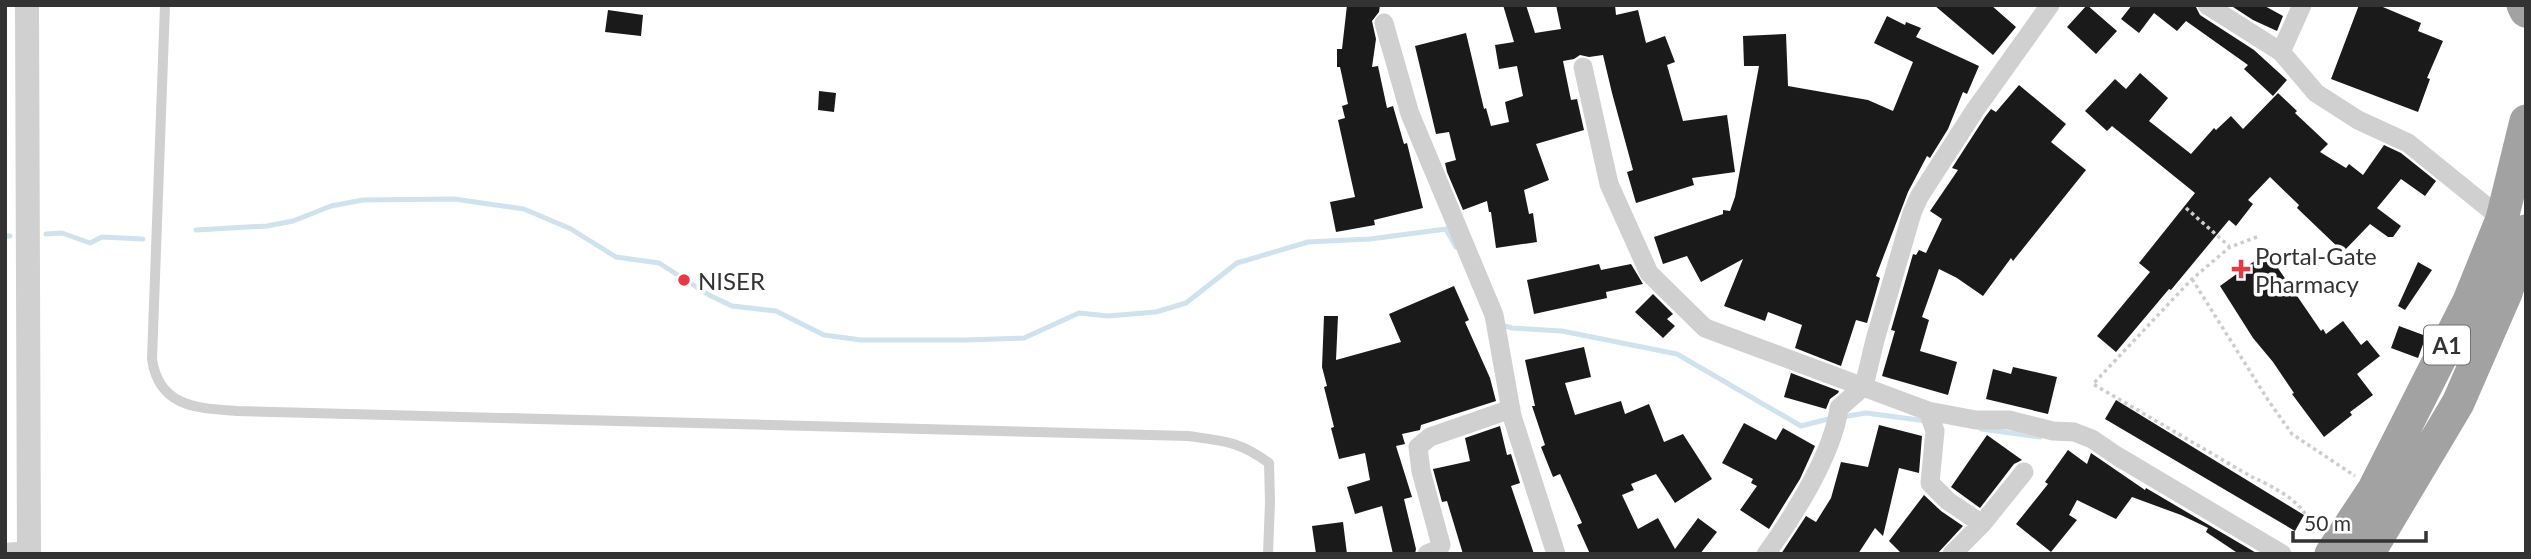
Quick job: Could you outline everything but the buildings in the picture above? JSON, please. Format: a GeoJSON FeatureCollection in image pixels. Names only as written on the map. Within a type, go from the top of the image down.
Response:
{"type":"FeatureCollection","features":[{"type":"Feature","properties":{"kind":"highway"},"geometry":{"type":"LineString","coordinates":[[2523,5],[2526,11]]}},
{"type":"Feature","properties":{"kind":"highway","name":"A1"},"geometry":{"type":"LineString","coordinates":[[2368,554],[2458,403],[2506,293],[2526,121]]}},
{"type":"Feature","properties":{"kind":"highway","name":"A1"},"geometry":{"type":"LineString","coordinates":[[2322,546],[2375,489],[2469,301],[2514,225]]}},
{"type":"Feature","properties":{"kind":"street"},"geometry":{"type":"LineString","coordinates":[[21,549],[27,5]]}},
{"type":"Feature","properties":{"kind":"street"},"geometry":{"type":"LineString","coordinates":[[1766,554],[1787,525],[1838,418],[1864,386],[1875,340],[1919,197],[1975,110],[2050,5]]}},
{"type":"Feature","properties":{"kind":"street"},"geometry":{"type":"LineString","coordinates":[[2207,5],[2281,52],[2316,93],[2358,120],[2408,143],[2514,225]]}},
{"type":"Feature","properties":{"kind":"street"},"geometry":{"type":"LineString","coordinates":[[2281,52],[2302,5]]}},
{"type":"Feature","properties":{"kind":"street"},"geometry":{"type":"LineString","coordinates":[[1384,23],[1410,114],[1496,322],[1511,409],[1556,554]]}},
{"type":"Feature","properties":{"kind":"street"},"geometry":{"type":"LineString","coordinates":[[1583,67],[1609,184],[1649,273],[1705,328],[1864,386],[1930,419],[2009,420],[2074,432],[2092,439],[2282,554]]}},
{"type":"Feature","properties":{"kind":"street"},"geometry":{"type":"LineString","coordinates":[[1427,554],[1439,549],[1441,545],[1421,471],[1419,447],[1430,437],[1511,409]]}},
{"type":"Feature","properties":{"kind":"street"},"geometry":{"type":"LineString","coordinates":[[1930,419],[1930,483],[1948,501],[1982,524]]}},
{"type":"Feature","properties":{"kind":"street"},"geometry":{"type":"LineString","coordinates":[[1952,554],[1982,524],[2024,472]]}},
{"type":"Feature","properties":{"kind":"lane"},"geometry":{"type":"LineString","coordinates":[[165,5],[152,359],[159,383],[177,400],[193,407],[237,411],[559,420],[714,421],[1188,436],[1236,443],[1269,463],[1268,554]]}},
{"type":"Feature","properties":{"kind":"path"},"geometry":{"type":"LineString","coordinates":[[2186,208],[2230,247]]}},
{"type":"Feature","properties":{"kind":"path"},"geometry":{"type":"LineString","coordinates":[[2257,237],[2230,247],[2192,279],[2093,384],[2252,477],[2279,489],[2312,522],[2322,546]]}},
{"type":"Feature","properties":{"kind":"path"},"geometry":{"type":"LineString","coordinates":[[2192,279],[2292,434],[2375,489]]}},
{"type":"Feature","properties":{"kind":"waterway"},"geometry":{"type":"LineString","coordinates":[[196,230],[267,226],[293,221],[331,206],[363,200],[454,199],[524,209],[571,229],[616,257],[659,263],[709,295],[732,306],[776,311],[824,335],[861,340],[1024,338],[1079,313],[1108,316],[1156,312],[1186,303],[1237,263],[1308,242],[1370,239],[1446,229],[1456,247]]}},
{"type":"Feature","properties":{"kind":"waterway"},"geometry":{"type":"LineString","coordinates":[[46,234],[62,233],[90,243],[102,237],[143,239]]}},
{"type":"Feature","properties":{"kind":"waterway"},"geometry":{"type":"LineString","coordinates":[[5,236],[10,236]]}},
{"type":"Feature","properties":{"kind":"waterway"},"geometry":{"type":"LineString","coordinates":[[1501,325],[1562,331],[1677,354],[1801,426],[1832,418]]}},
{"type":"Feature","properties":{"kind":"waterway"},"geometry":{"type":"LineString","coordinates":[[1842,417],[1866,413],[1926,421]]}},
{"type":"Feature","properties":{"kind":"waterway"},"geometry":{"type":"LineString","coordinates":[[1981,429],[2040,437]]}},
{"type":"Feature","properties":{"kind":"place","name":"Portal-Gate Pharmacy"},"geometry":{"type":"Point","coordinates":[2241,269]}},
{"type":"Feature","properties":{"kind":"place","name":"NISER"},"geometry":{"type":"Point","coordinates":[684,280]}}]}
